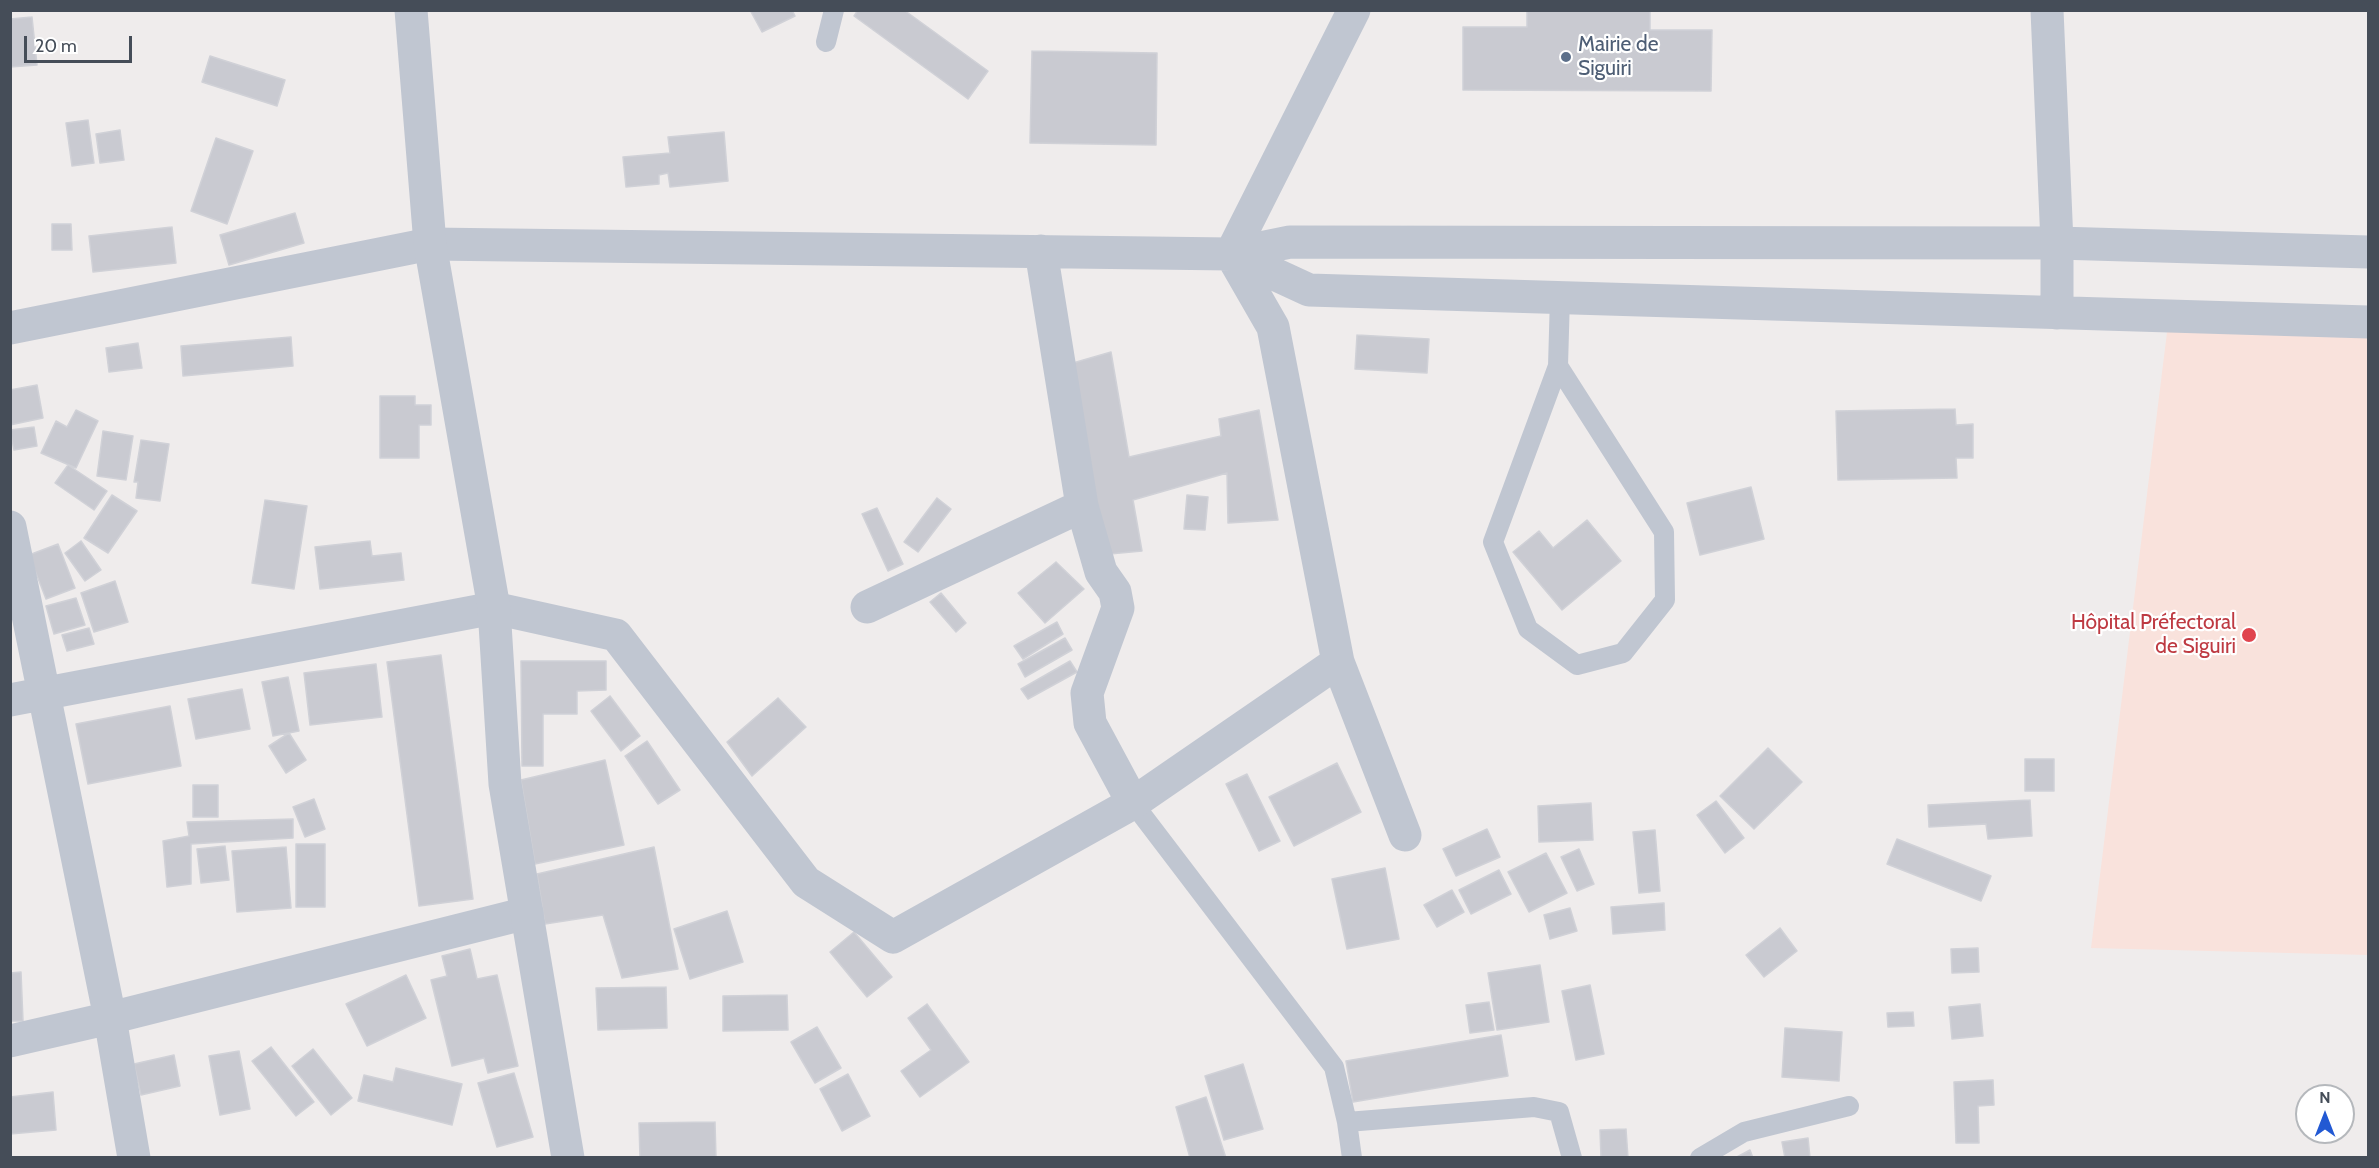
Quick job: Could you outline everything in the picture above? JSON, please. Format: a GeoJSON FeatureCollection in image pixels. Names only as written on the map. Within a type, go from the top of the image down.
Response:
{"type":"FeatureCollection","features":[{"type":"Feature","properties":{"kind":"street"},"geometry":{"type":"LineString","coordinates":[[411,10],[430,244],[494,608],[505,784],[568,1158]]}},
{"type":"Feature","properties":{"kind":"street"},"geometry":{"type":"LineString","coordinates":[[1232,254],[1354,10]]}},
{"type":"Feature","properties":{"kind":"street"},"geometry":{"type":"LineString","coordinates":[[2047,10],[2057,243],[2057,313]]}},
{"type":"Feature","properties":{"kind":"street"},"geometry":{"type":"LineString","coordinates":[[10,328],[430,244],[1232,254],[1290,242],[2057,243],[2368,252]]}},
{"type":"Feature","properties":{"kind":"street"},"geometry":{"type":"LineString","coordinates":[[1041,251],[1082,506],[1101,572],[1114,592],[1118,608],[1087,693],[1090,723],[1133,803]]}},
{"type":"Feature","properties":{"kind":"street"},"geometry":{"type":"LineString","coordinates":[[1232,254],[1309,290],[2368,322]]}},
{"type":"Feature","properties":{"kind":"street"},"geometry":{"type":"LineString","coordinates":[[1232,254],[1273,327],[1338,662],[1405,835]]}},
{"type":"Feature","properties":{"kind":"street"},"geometry":{"type":"LineString","coordinates":[[867,607],[1082,506]]}},
{"type":"Feature","properties":{"kind":"street"},"geometry":{"type":"LineString","coordinates":[[10,526],[110,1018],[134,1158]]}},
{"type":"Feature","properties":{"kind":"street"},"geometry":{"type":"LineString","coordinates":[[10,700],[494,608],[616,635],[806,882],[893,937],[1133,803],[1338,662]]}},
{"type":"Feature","properties":{"kind":"street"},"geometry":{"type":"LineString","coordinates":[[10,1041],[527,913]]}},
{"type":"Feature","properties":{"kind":"lane"},"geometry":{"type":"LineString","coordinates":[[826,42],[834,10]]}},
{"type":"Feature","properties":{"kind":"lane"},"geometry":{"type":"LineString","coordinates":[[1558,366],[1664,532],[1665,600],[1623,653],[1577,665],[1528,629],[1493,542],[1558,366],[1560,297]]}},
{"type":"Feature","properties":{"kind":"lane"},"geometry":{"type":"LineString","coordinates":[[1133,803],[1334,1067],[1347,1122],[1352,1158]]}},
{"type":"Feature","properties":{"kind":"lane"},"geometry":{"type":"LineString","coordinates":[[1700,1158],[1744,1132],[1850,1106]]}},
{"type":"Feature","properties":{"kind":"lane"},"geometry":{"type":"LineString","coordinates":[[1347,1122],[1534,1107],[1559,1112],[1572,1158]]}},
{"type":"Feature","properties":{"kind":"shaded area","name":"Hôpital Préfectoral de Siguiri"},"geometry":{"type":"Polygon","coordinates":[[[2169,316],[2368,322],[2368,955],[2091,948],[2169,316]]]}},
{"type":"Feature","properties":{"kind":"building"},"geometry":{"type":"Polygon","coordinates":[[[750,10],[792,10],[795,16],[762,32],[750,10]]]}},
{"type":"Feature","properties":{"kind":"building"},"geometry":{"type":"Polygon","coordinates":[[[858,10],[904,10],[988,71],[968,99],[854,16],[858,10]]]}},
{"type":"Feature","properties":{"kind":"building"},"geometry":{"type":"Polygon","coordinates":[[[1527,10],[1650,10],[1650,30],[1712,30],[1711,91],[1463,90],[1463,27],[1527,27],[1527,10]]]}},
{"type":"Feature","properties":{"kind":"building"},"geometry":{"type":"Polygon","coordinates":[[[32,17],[37,65],[10,67],[10,19],[32,17]]]}},
{"type":"Feature","properties":{"kind":"building"},"geometry":{"type":"Polygon","coordinates":[[[1032,51],[1157,53],[1156,145],[1030,143],[1032,51]]]}},
{"type":"Feature","properties":{"kind":"building"},"geometry":{"type":"Polygon","coordinates":[[[210,56],[285,80],[277,106],[202,82],[210,56]]]}},
{"type":"Feature","properties":{"kind":"building"},"geometry":{"type":"Polygon","coordinates":[[[88,120],[94,163],[72,166],[66,123],[88,120]]]}},
{"type":"Feature","properties":{"kind":"building"},"geometry":{"type":"Polygon","coordinates":[[[120,130],[124,160],[100,163],[96,134],[120,130]]]}},
{"type":"Feature","properties":{"kind":"building"},"geometry":{"type":"Polygon","coordinates":[[[724,132],[728,181],[670,187],[668,173],[659,175],[659,184],[626,187],[623,157],[670,153],[668,137],[724,132]]]}},
{"type":"Feature","properties":{"kind":"building"},"geometry":{"type":"Polygon","coordinates":[[[216,138],[253,151],[227,224],[191,211],[216,138]]]}},
{"type":"Feature","properties":{"kind":"building"},"geometry":{"type":"Polygon","coordinates":[[[295,213],[304,243],[229,265],[220,235],[295,213]]]}},
{"type":"Feature","properties":{"kind":"building"},"geometry":{"type":"Polygon","coordinates":[[[52,224],[71,224],[72,250],[52,250],[52,224]]]}},
{"type":"Feature","properties":{"kind":"building"},"geometry":{"type":"Polygon","coordinates":[[[172,227],[176,263],[93,272],[89,236],[172,227]]]}},
{"type":"Feature","properties":{"kind":"building"},"geometry":{"type":"Polygon","coordinates":[[[1357,335],[1429,339],[1427,373],[1355,369],[1357,335]]]}},
{"type":"Feature","properties":{"kind":"building"},"geometry":{"type":"Polygon","coordinates":[[[291,337],[293,366],[183,376],[181,346],[291,337]]]}},
{"type":"Feature","properties":{"kind":"building"},"geometry":{"type":"Polygon","coordinates":[[[138,343],[142,368],[109,372],[106,348],[138,343]]]}},
{"type":"Feature","properties":{"kind":"building"},"geometry":{"type":"Polygon","coordinates":[[[1111,352],[1129,457],[1221,436],[1219,419],[1259,410],[1278,520],[1228,523],[1227,473],[1133,500],[1142,551],[1099,555],[1066,365],[1111,352]]]}},
{"type":"Feature","properties":{"kind":"building"},"geometry":{"type":"Polygon","coordinates":[[[37,385],[43,418],[10,425],[10,390],[37,385]]]}},
{"type":"Feature","properties":{"kind":"building"},"geometry":{"type":"Polygon","coordinates":[[[380,396],[415,396],[415,405],[431,405],[431,425],[419,425],[419,458],[380,458],[380,396]]]}},
{"type":"Feature","properties":{"kind":"building"},"geometry":{"type":"Polygon","coordinates":[[[1955,409],[1956,425],[1973,424],[1973,458],[1956,458],[1957,478],[1838,480],[1836,411],[1955,409]]]}},
{"type":"Feature","properties":{"kind":"building"},"geometry":{"type":"Polygon","coordinates":[[[76,410],[98,421],[76,468],[41,453],[56,421],[67,427],[76,410]]]}},
{"type":"Feature","properties":{"kind":"building"},"geometry":{"type":"Polygon","coordinates":[[[34,427],[37,446],[14,450],[10,430],[34,427]]]}},
{"type":"Feature","properties":{"kind":"building"},"geometry":{"type":"Polygon","coordinates":[[[103,431],[133,436],[126,480],[97,476],[103,431]]]}},
{"type":"Feature","properties":{"kind":"building"},"geometry":{"type":"Polygon","coordinates":[[[141,440],[169,444],[160,501],[136,498],[138,482],[134,482],[141,440]]]}},
{"type":"Feature","properties":{"kind":"building"},"geometry":{"type":"Polygon","coordinates":[[[68,465],[107,491],[94,510],[55,483],[68,465]]]}},
{"type":"Feature","properties":{"kind":"building"},"geometry":{"type":"Polygon","coordinates":[[[1751,487],[1764,539],[1700,555],[1687,503],[1751,487]]]}},
{"type":"Feature","properties":{"kind":"building"},"geometry":{"type":"Polygon","coordinates":[[[112,495],[137,511],[108,553],[84,538],[112,495]]]}},
{"type":"Feature","properties":{"kind":"building"},"geometry":{"type":"Polygon","coordinates":[[[1187,495],[1208,497],[1205,530],[1184,529],[1187,495]]]}},
{"type":"Feature","properties":{"kind":"building"},"geometry":{"type":"Polygon","coordinates":[[[937,498],[951,509],[918,552],[904,542],[937,498]]]}},
{"type":"Feature","properties":{"kind":"building"},"geometry":{"type":"Polygon","coordinates":[[[265,500],[307,506],[294,589],[252,583],[265,500]]]}},
{"type":"Feature","properties":{"kind":"building"},"geometry":{"type":"Polygon","coordinates":[[[877,508],[903,564],[888,571],[862,514],[877,508]]]}},
{"type":"Feature","properties":{"kind":"building"},"geometry":{"type":"Polygon","coordinates":[[[1587,520],[1621,561],[1562,610],[1513,552],[1539,531],[1553,548],[1587,520]]]}},
{"type":"Feature","properties":{"kind":"building"},"geometry":{"type":"Polygon","coordinates":[[[81,541],[101,570],[85,581],[65,553],[81,541]]]}},
{"type":"Feature","properties":{"kind":"building"},"geometry":{"type":"Polygon","coordinates":[[[370,541],[372,556],[401,553],[404,580],[320,589],[315,547],[370,541]]]}},
{"type":"Feature","properties":{"kind":"building"},"geometry":{"type":"Polygon","coordinates":[[[58,544],[75,588],[46,599],[29,555],[58,544]]]}},
{"type":"Feature","properties":{"kind":"building"},"geometry":{"type":"Polygon","coordinates":[[[1056,562],[1084,589],[1045,623],[1018,593],[1056,562]]]}},
{"type":"Feature","properties":{"kind":"building"},"geometry":{"type":"Polygon","coordinates":[[[115,581],[128,622],[94,632],[81,593],[115,581]]]}},
{"type":"Feature","properties":{"kind":"building"},"geometry":{"type":"Polygon","coordinates":[[[941,593],[966,623],[956,632],[930,602],[941,593]]]}},
{"type":"Feature","properties":{"kind":"building"},"geometry":{"type":"Polygon","coordinates":[[[76,598],[85,625],[54,634],[46,606],[76,598]]]}},
{"type":"Feature","properties":{"kind":"building"},"geometry":{"type":"Polygon","coordinates":[[[1057,622],[1063,634],[1023,659],[1014,646],[1057,622]]]}},
{"type":"Feature","properties":{"kind":"building"},"geometry":{"type":"Polygon","coordinates":[[[89,628],[94,644],[67,651],[62,635],[89,628]]]}},
{"type":"Feature","properties":{"kind":"building"},"geometry":{"type":"Polygon","coordinates":[[[1065,638],[1072,650],[1025,677],[1018,664],[1065,638]]]}},
{"type":"Feature","properties":{"kind":"building"},"geometry":{"type":"Polygon","coordinates":[[[441,655],[473,899],[419,906],[387,662],[441,655]]]}},
{"type":"Feature","properties":{"kind":"building"},"geometry":{"type":"Polygon","coordinates":[[[521,661],[606,661],[606,690],[577,691],[577,714],[543,714],[543,766],[522,766],[521,661]]]}},
{"type":"Feature","properties":{"kind":"building"},"geometry":{"type":"Polygon","coordinates":[[[1070,661],[1077,672],[1028,699],[1021,689],[1070,661]]]}},
{"type":"Feature","properties":{"kind":"building"},"geometry":{"type":"Polygon","coordinates":[[[376,664],[382,717],[310,725],[304,673],[376,664]]]}},
{"type":"Feature","properties":{"kind":"building"},"geometry":{"type":"Polygon","coordinates":[[[288,677],[299,731],[273,736],[262,682],[288,677]]]}},
{"type":"Feature","properties":{"kind":"building"},"geometry":{"type":"Polygon","coordinates":[[[242,689],[250,729],[196,739],[188,699],[242,689]]]}},
{"type":"Feature","properties":{"kind":"building"},"geometry":{"type":"Polygon","coordinates":[[[610,696],[640,736],[621,751],[591,711],[610,696]]]}},
{"type":"Feature","properties":{"kind":"building"},"geometry":{"type":"Polygon","coordinates":[[[778,698],[806,727],[752,776],[727,742],[778,698]]]}},
{"type":"Feature","properties":{"kind":"building"},"geometry":{"type":"Polygon","coordinates":[[[170,706],[181,766],[88,784],[76,724],[170,706]]]}},
{"type":"Feature","properties":{"kind":"building"},"geometry":{"type":"Polygon","coordinates":[[[289,733],[306,760],[286,773],[269,746],[289,733]]]}},
{"type":"Feature","properties":{"kind":"building"},"geometry":{"type":"Polygon","coordinates":[[[647,741],[680,790],[658,804],[625,756],[647,741]]]}},
{"type":"Feature","properties":{"kind":"building"},"geometry":{"type":"Polygon","coordinates":[[[1768,748],[1802,782],[1754,829],[1720,796],[1768,748]]]}},
{"type":"Feature","properties":{"kind":"building"},"geometry":{"type":"Polygon","coordinates":[[[2025,759],[2054,759],[2054,791],[2025,791],[2025,759]]]}},
{"type":"Feature","properties":{"kind":"building"},"geometry":{"type":"Polygon","coordinates":[[[605,760],[624,845],[535,864],[521,780],[605,760]]]}},
{"type":"Feature","properties":{"kind":"building"},"geometry":{"type":"Polygon","coordinates":[[[1337,763],[1361,812],[1294,846],[1269,797],[1337,763]]]}},
{"type":"Feature","properties":{"kind":"building"},"geometry":{"type":"Polygon","coordinates":[[[1247,774],[1280,841],[1259,851],[1226,784],[1247,774]]]}},
{"type":"Feature","properties":{"kind":"building"},"geometry":{"type":"Polygon","coordinates":[[[193,785],[218,785],[218,817],[193,817],[193,785]]]}},
{"type":"Feature","properties":{"kind":"building"},"geometry":{"type":"Polygon","coordinates":[[[314,799],[325,829],[305,837],[293,807],[314,799]]]}},
{"type":"Feature","properties":{"kind":"building"},"geometry":{"type":"Polygon","coordinates":[[[2030,800],[2032,836],[1988,839],[1986,824],[1929,827],[1928,805],[2030,800]]]}},
{"type":"Feature","properties":{"kind":"building"},"geometry":{"type":"Polygon","coordinates":[[[1716,801],[1744,838],[1725,853],[1697,815],[1716,801]]]}},
{"type":"Feature","properties":{"kind":"building"},"geometry":{"type":"Polygon","coordinates":[[[1591,803],[1593,840],[1539,842],[1538,806],[1591,803]]]}},
{"type":"Feature","properties":{"kind":"building"},"geometry":{"type":"Polygon","coordinates":[[[293,819],[293,838],[191,844],[191,884],[167,887],[163,841],[189,836],[187,822],[293,819]]]}},
{"type":"Feature","properties":{"kind":"building"},"geometry":{"type":"Polygon","coordinates":[[[1487,829],[1500,857],[1456,876],[1443,849],[1487,829]]]}},
{"type":"Feature","properties":{"kind":"building"},"geometry":{"type":"Polygon","coordinates":[[[1655,830],[1660,891],[1639,893],[1633,832],[1655,830]]]}},
{"type":"Feature","properties":{"kind":"building"},"geometry":{"type":"Polygon","coordinates":[[[1897,839],[1991,876],[1981,901],[1887,864],[1897,839]]]}},
{"type":"Feature","properties":{"kind":"building"},"geometry":{"type":"Polygon","coordinates":[[[296,844],[325,844],[325,907],[296,907],[296,844]]]}},
{"type":"Feature","properties":{"kind":"building"},"geometry":{"type":"Polygon","coordinates":[[[225,846],[229,880],[201,883],[197,849],[225,846]]]}},
{"type":"Feature","properties":{"kind":"building"},"geometry":{"type":"Polygon","coordinates":[[[286,847],[291,908],[237,912],[232,851],[286,847]]]}},
{"type":"Feature","properties":{"kind":"building"},"geometry":{"type":"Polygon","coordinates":[[[654,847],[678,969],[622,978],[603,915],[545,924],[537,874],[654,847]]]}},
{"type":"Feature","properties":{"kind":"building"},"geometry":{"type":"Polygon","coordinates":[[[1579,849],[1594,884],[1577,891],[1561,857],[1579,849]]]}},
{"type":"Feature","properties":{"kind":"building"},"geometry":{"type":"Polygon","coordinates":[[[1546,853],[1567,893],[1529,912],[1508,872],[1546,853]]]}},
{"type":"Feature","properties":{"kind":"building"},"geometry":{"type":"Polygon","coordinates":[[[1385,868],[1399,939],[1347,949],[1332,879],[1385,868]]]}},
{"type":"Feature","properties":{"kind":"building"},"geometry":{"type":"Polygon","coordinates":[[[1499,870],[1511,894],[1471,914],[1459,890],[1499,870]]]}},
{"type":"Feature","properties":{"kind":"building"},"geometry":{"type":"Polygon","coordinates":[[[1452,890],[1464,912],[1437,927],[1424,905],[1452,890]]]}},
{"type":"Feature","properties":{"kind":"building"},"geometry":{"type":"Polygon","coordinates":[[[1664,903],[1665,930],[1613,934],[1611,907],[1664,903]]]}},
{"type":"Feature","properties":{"kind":"building"},"geometry":{"type":"Polygon","coordinates":[[[1570,908],[1577,931],[1550,939],[1544,915],[1570,908]]]}},
{"type":"Feature","properties":{"kind":"building"},"geometry":{"type":"Polygon","coordinates":[[[727,911],[743,962],[690,979],[674,929],[727,911]]]}},
{"type":"Feature","properties":{"kind":"building"},"geometry":{"type":"Polygon","coordinates":[[[1780,928],[1797,951],[1764,977],[1746,955],[1780,928]]]}},
{"type":"Feature","properties":{"kind":"building"},"geometry":{"type":"Polygon","coordinates":[[[854,932],[892,977],[867,997],[830,952],[854,932]]]}},
{"type":"Feature","properties":{"kind":"building"},"geometry":{"type":"Polygon","coordinates":[[[1978,948],[1979,972],[1952,973],[1951,949],[1978,948]]]}},
{"type":"Feature","properties":{"kind":"building"},"geometry":{"type":"Polygon","coordinates":[[[470,949],[477,979],[497,975],[518,1066],[488,1073],[484,1058],[452,1066],[431,980],[447,976],[442,956],[470,949]]]}},
{"type":"Feature","properties":{"kind":"building"},"geometry":{"type":"Polygon","coordinates":[[[1540,965],[1549,1022],[1497,1030],[1488,973],[1540,965]]]}},
{"type":"Feature","properties":{"kind":"building"},"geometry":{"type":"Polygon","coordinates":[[[21,972],[23,1021],[10,1021],[10,973],[21,972]]]}},
{"type":"Feature","properties":{"kind":"building"},"geometry":{"type":"Polygon","coordinates":[[[406,975],[426,1018],[367,1046],[346,1004],[406,975]]]}},
{"type":"Feature","properties":{"kind":"building"},"geometry":{"type":"Polygon","coordinates":[[[1590,985],[1604,1054],[1576,1060],[1562,991],[1590,985]]]}},
{"type":"Feature","properties":{"kind":"building"},"geometry":{"type":"Polygon","coordinates":[[[666,987],[667,1028],[598,1030],[596,988],[666,987]]]}},
{"type":"Feature","properties":{"kind":"building"},"geometry":{"type":"Polygon","coordinates":[[[787,995],[788,1030],[723,1031],[723,996],[787,995]]]}},
{"type":"Feature","properties":{"kind":"building"},"geometry":{"type":"Polygon","coordinates":[[[1489,1002],[1494,1030],[1470,1033],[1466,1005],[1489,1002]]]}},
{"type":"Feature","properties":{"kind":"building"},"geometry":{"type":"Polygon","coordinates":[[[927,1004],[969,1062],[920,1097],[901,1071],[931,1050],[908,1018],[927,1004]]]}},
{"type":"Feature","properties":{"kind":"building"},"geometry":{"type":"Polygon","coordinates":[[[1980,1004],[1983,1036],[1952,1039],[1949,1007],[1980,1004]]]}},
{"type":"Feature","properties":{"kind":"building"},"geometry":{"type":"Polygon","coordinates":[[[1913,1012],[1914,1026],[1888,1027],[1887,1013],[1913,1012]]]}},
{"type":"Feature","properties":{"kind":"building"},"geometry":{"type":"Polygon","coordinates":[[[817,1027],[841,1068],[815,1083],[791,1042],[817,1027]]]}},
{"type":"Feature","properties":{"kind":"building"},"geometry":{"type":"Polygon","coordinates":[[[1785,1028],[1842,1032],[1839,1081],[1782,1077],[1785,1028]]]}},
{"type":"Feature","properties":{"kind":"building"},"geometry":{"type":"Polygon","coordinates":[[[1501,1035],[1508,1076],[1353,1102],[1346,1061],[1501,1035]]]}},
{"type":"Feature","properties":{"kind":"building"},"geometry":{"type":"Polygon","coordinates":[[[271,1047],[314,1102],[296,1116],[252,1061],[271,1047]]]}},
{"type":"Feature","properties":{"kind":"building"},"geometry":{"type":"Polygon","coordinates":[[[313,1049],[352,1098],[331,1115],[292,1066],[313,1049]]]}},
{"type":"Feature","properties":{"kind":"building"},"geometry":{"type":"Polygon","coordinates":[[[239,1051],[250,1109],[220,1115],[209,1056],[239,1051]]]}},
{"type":"Feature","properties":{"kind":"building"},"geometry":{"type":"Polygon","coordinates":[[[174,1055],[180,1086],[141,1095],[134,1064],[174,1055]]]}},
{"type":"Feature","properties":{"kind":"building"},"geometry":{"type":"Polygon","coordinates":[[[1243,1064],[1263,1129],[1224,1140],[1205,1076],[1243,1064]]]}},
{"type":"Feature","properties":{"kind":"building"},"geometry":{"type":"Polygon","coordinates":[[[396,1068],[462,1084],[452,1125],[358,1101],[364,1075],[393,1082],[396,1068]]]}},
{"type":"Feature","properties":{"kind":"building"},"geometry":{"type":"Polygon","coordinates":[[[514,1073],[533,1137],[497,1147],[478,1083],[514,1073]]]}},
{"type":"Feature","properties":{"kind":"building"},"geometry":{"type":"Polygon","coordinates":[[[848,1074],[870,1116],[842,1131],[820,1089],[848,1074]]]}},
{"type":"Feature","properties":{"kind":"building"},"geometry":{"type":"Polygon","coordinates":[[[1993,1080],[1994,1105],[1978,1106],[1979,1143],[1956,1143],[1954,1082],[1993,1080]]]}},
{"type":"Feature","properties":{"kind":"building"},"geometry":{"type":"Polygon","coordinates":[[[53,1092],[56,1130],[10,1134],[10,1097],[53,1092]]]}},
{"type":"Feature","properties":{"kind":"building"},"geometry":{"type":"Polygon","coordinates":[[[1206,1097],[1226,1158],[1190,1158],[1176,1107],[1206,1097]]]}},
{"type":"Feature","properties":{"kind":"building"},"geometry":{"type":"Polygon","coordinates":[[[715,1122],[716,1158],[640,1158],[639,1123],[715,1122]]]}},
{"type":"Feature","properties":{"kind":"building"},"geometry":{"type":"Polygon","coordinates":[[[1626,1129],[1628,1158],[1601,1158],[1600,1130],[1626,1129]]]}},
{"type":"Feature","properties":{"kind":"building"},"geometry":{"type":"Polygon","coordinates":[[[1808,1138],[1810,1158],[1785,1158],[1782,1142],[1808,1138]]]}},
{"type":"Feature","properties":{"kind":"building"},"geometry":{"type":"Polygon","coordinates":[[[1750,1150],[1753,1158],[1735,1158],[1750,1150]]]}},
{"type":"Feature","properties":{"kind":"place","name":"Mairie de Siguiri"},"geometry":{"type":"Point","coordinates":[1566,57]}},
{"type":"Feature","properties":{"kind":"place","name":"Hôpital Préfectoral de Siguiri"},"geometry":{"type":"Point","coordinates":[2249,635]}}]}
